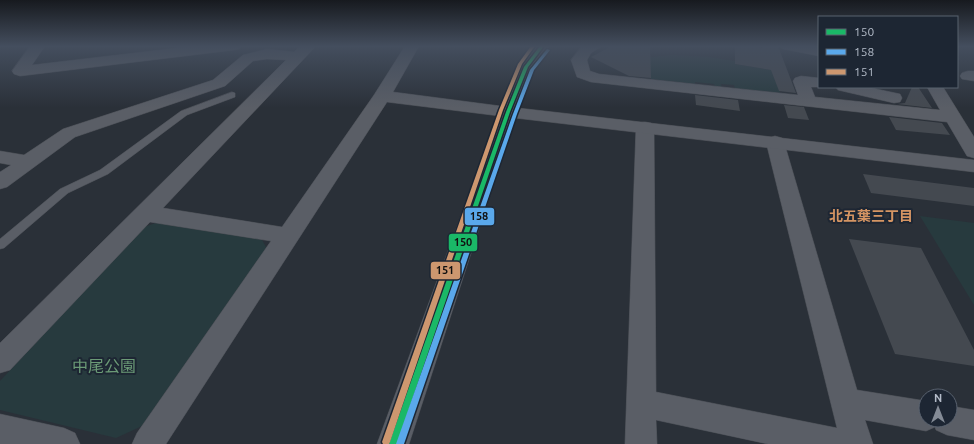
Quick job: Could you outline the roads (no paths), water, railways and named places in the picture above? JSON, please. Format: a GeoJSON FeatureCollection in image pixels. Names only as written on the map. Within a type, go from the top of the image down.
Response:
{"type":"FeatureCollection","features":[{"type":"Feature","properties":{"kind":"street"},"geometry":{"type":"LineString","coordinates":[[23,67],[20,71],[57,67]]}},
{"type":"Feature","properties":{"kind":"street"},"geometry":{"type":"LineString","coordinates":[[0,182],[69,133],[219,83],[238,67]]}},
{"type":"Feature","properties":{"kind":"street"},"geometry":{"type":"LineString","coordinates":[[6,347],[144,213],[284,67]]}},
{"type":"Feature","properties":{"kind":"street"},"geometry":{"type":"LineString","coordinates":[[148,444],[382,96],[400,67]]}},
{"type":"Feature","properties":{"kind":"street"},"geometry":{"type":"LineString","coordinates":[[393,444],[508,112],[526,67]]}},
{"type":"Feature","properties":{"kind":"street"},"geometry":{"type":"LineString","coordinates":[[581,67],[583,74],[597,79],[952,117]]}},
{"type":"Feature","properties":{"kind":"street"},"geometry":{"type":"LineString","coordinates":[[808,102],[801,81],[818,83]]}},
{"type":"Feature","properties":{"kind":"street"},"geometry":{"type":"LineString","coordinates":[[849,88],[894,98]]}},
{"type":"Feature","properties":{"kind":"street"},"geometry":{"type":"LineString","coordinates":[[936,88],[974,152]]}},
{"type":"Feature","properties":{"kind":"street"},"geometry":{"type":"LineString","coordinates":[[382,96],[974,166]]}},
{"type":"Feature","properties":{"kind":"street"},"geometry":{"type":"LineString","coordinates":[[641,444],[645,127]]}},
{"type":"Feature","properties":{"kind":"street"},"geometry":{"type":"LineString","coordinates":[[775,142],[857,444]]}},
{"type":"Feature","properties":{"kind":"street"},"geometry":{"type":"LineString","coordinates":[[0,157],[27,162]]}},
{"type":"Feature","properties":{"kind":"street"},"geometry":{"type":"LineString","coordinates":[[144,213],[288,236]]}},
{"type":"Feature","properties":{"kind":"street"},"geometry":{"type":"LineString","coordinates":[[845,402],[918,415]]}},
{"type":"Feature","properties":{"kind":"street"},"geometry":{"type":"LineString","coordinates":[[641,403],[841,444]]}},
{"type":"Feature","properties":{"kind":"street"},"geometry":{"type":"LineString","coordinates":[[958,422],[974,425]]}},
{"type":"Feature","properties":{"kind":"street"},"geometry":{"type":"LineString","coordinates":[[0,429],[64,444]]}},
{"type":"Feature","properties":{"kind":"lane"},"geometry":{"type":"LineString","coordinates":[[0,245],[64,191],[104,172],[184,113],[232,95]]}},
{"type":"Feature","properties":{"kind":"district","name":"北五葉三丁目"},"geometry":{"type":"Point","coordinates":[871,216]}},
{"type":"Feature","properties":{"kind":"park label","name":"中尾公園"},"geometry":{"type":"Point","coordinates":[104,366]}}]}
